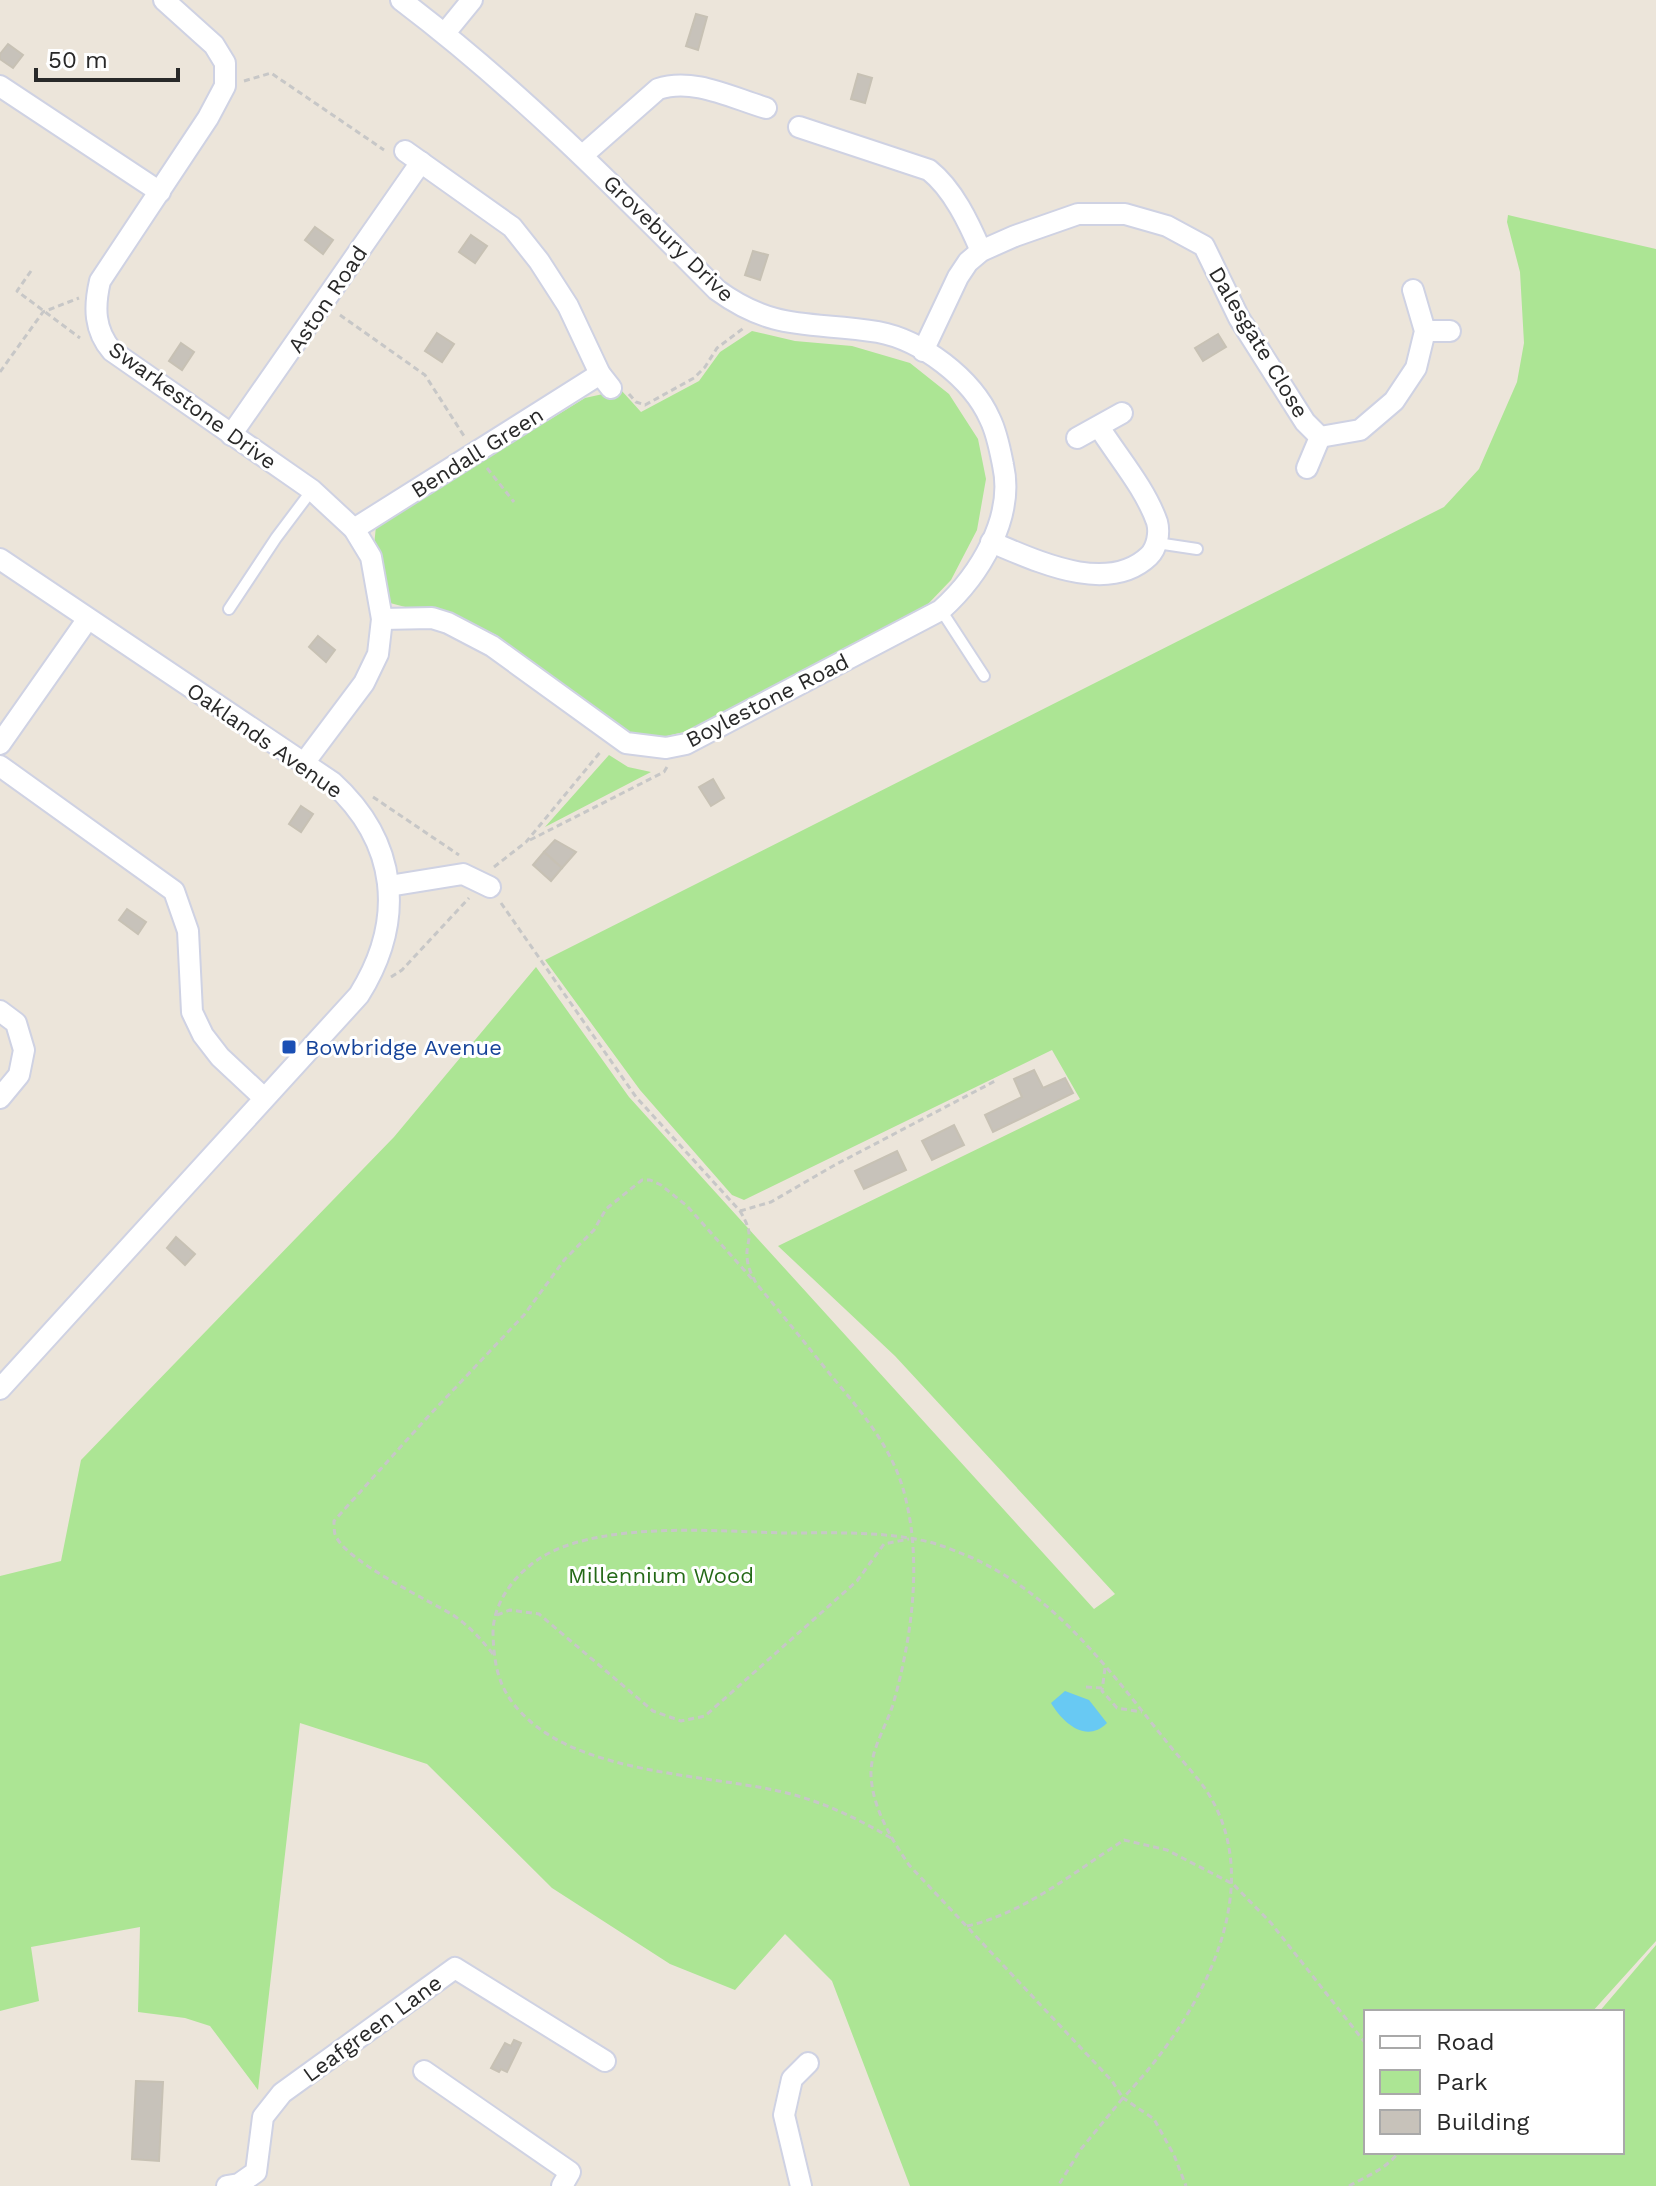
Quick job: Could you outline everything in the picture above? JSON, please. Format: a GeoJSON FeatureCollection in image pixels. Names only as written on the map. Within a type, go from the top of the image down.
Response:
{"type":"FeatureCollection","features":[{"type":"Feature","properties":{"kind":"street"},"geometry":{"type":"LineString","coordinates":[[96,297],[100,281],[160,192],[225,86],[225,63],[214,45],[164,0]]}},
{"type":"Feature","properties":{"kind":"street","name":"Grovebury Drive"},"geometry":{"type":"LineString","coordinates":[[401,0],[445,33],[583,155],[717,290],[735,304],[798,325],[881,333],[923,351],[946,366],[972,391],[989,415],[995,431],[1005,473],[1005,490],[991,542],[977,569],[959,594],[941,610]]}},
{"type":"Feature","properties":{"kind":"street"},"geometry":{"type":"LineString","coordinates":[[445,33],[472,0]]}},
{"type":"Feature","properties":{"kind":"street"},"geometry":{"type":"LineString","coordinates":[[583,155],[658,89],[670,85],[682,83],[766,108]]}},
{"type":"Feature","properties":{"kind":"street"},"geometry":{"type":"LineString","coordinates":[[0,86],[160,192]]}},
{"type":"Feature","properties":{"kind":"street"},"geometry":{"type":"LineString","coordinates":[[799,127],[929,170],[942,181],[973,231],[981,251]]}},
{"type":"Feature","properties":{"kind":"street"},"geometry":{"type":"LineString","coordinates":[[413,157],[512,227],[568,306],[606,381]]}},
{"type":"Feature","properties":{"kind":"street","name":"Aston Road"},"geometry":{"type":"LineString","coordinates":[[231,435],[324,304],[413,157]]}},
{"type":"Feature","properties":{"kind":"street","name":"Dalesgate Close"},"geometry":{"type":"LineString","coordinates":[[923,351],[968,262],[981,251],[1015,236],[1078,214],[1125,214],[1167,226],[1204,246],[1239,318],[1305,422],[1320,437],[1360,430],[1394,401],[1416,368],[1425,331]]}},
{"type":"Feature","properties":{"kind":"street"},"geometry":{"type":"LineString","coordinates":[[1413,290],[1425,331],[1450,331]]}},
{"type":"Feature","properties":{"kind":"street","name":"Swarkestone Drive"},"geometry":{"type":"LineString","coordinates":[[96,297],[96,319],[102,340],[112,351],[312,490],[354,529],[371,557],[382,619],[378,654],[364,683],[304,763]]}},
{"type":"Feature","properties":{"kind":"street","name":"Bendall Green"},"geometry":{"type":"LineString","coordinates":[[354,529],[475,453],[606,381]]}},
{"type":"Feature","properties":{"kind":"street"},"geometry":{"type":"LineString","coordinates":[[1077,438],[1122,413]]}},
{"type":"Feature","properties":{"kind":"street"},"geometry":{"type":"LineString","coordinates":[[991,542],[1050,565],[1094,576],[1124,570],[1146,560],[1157,543],[1158,525],[1146,499],[1099,427]]}},
{"type":"Feature","properties":{"kind":"street"},"geometry":{"type":"LineString","coordinates":[[1307,468],[1320,437]]}},
{"type":"Feature","properties":{"kind":"street","name":"Oaklands Avenue"},"geometry":{"type":"LineString","coordinates":[[0,559],[304,763],[353,802],[381,851],[391,903],[384,947],[359,995],[0,1389]]}},
{"type":"Feature","properties":{"kind":"street","name":"Boylestone Road"},"geometry":{"type":"LineString","coordinates":[[382,619],[432,618],[469,632],[626,743],[666,748],[686,744],[941,610]]}},
{"type":"Feature","properties":{"kind":"street"},"geometry":{"type":"LineString","coordinates":[[4,730],[87,620]]}},
{"type":"Feature","properties":{"kind":"street"},"geometry":{"type":"LineString","coordinates":[[0,766],[174,891],[188,931],[192,1012],[203,1035],[220,1057],[264,1098]]}},
{"type":"Feature","properties":{"kind":"street"},"geometry":{"type":"LineString","coordinates":[[389,886],[463,874],[486,884]]}},
{"type":"Feature","properties":{"kind":"street"},"geometry":{"type":"LineString","coordinates":[[0,1011],[16,1023],[24,1050],[19,1075],[0,1098]]}},
{"type":"Feature","properties":{"kind":"street","name":"Leafgreen Lane"},"geometry":{"type":"LineString","coordinates":[[227,2186],[239,2184],[256,2172],[263,2117],[282,2093],[455,1968],[605,2061]]}},
{"type":"Feature","properties":{"kind":"street"},"geometry":{"type":"LineString","coordinates":[[801,2186],[781,2093],[808,2063]]}},
{"type":"Feature","properties":{"kind":"street"},"geometry":{"type":"LineString","coordinates":[[424,2071],[566,2179]]}},
{"type":"Feature","properties":{"kind":"lane"},"geometry":{"type":"LineString","coordinates":[[229,609],[312,490]]}},
{"type":"Feature","properties":{"kind":"lane"},"geometry":{"type":"LineString","coordinates":[[1157,543],[1197,549]]}},
{"type":"Feature","properties":{"kind":"lane"},"geometry":{"type":"LineString","coordinates":[[941,610],[984,676]]}},
{"type":"Feature","properties":{"kind":"path"},"geometry":{"type":"LineString","coordinates":[[225,86],[271,73],[384,150],[413,157]]}},
{"type":"Feature","properties":{"kind":"path"},"geometry":{"type":"LineString","coordinates":[[31,271],[17,291],[87,342],[102,340]]}},
{"type":"Feature","properties":{"kind":"path"},"geometry":{"type":"LineString","coordinates":[[0,372],[43,312],[83,296],[96,297]]}},
{"type":"Feature","properties":{"kind":"path"},"geometry":{"type":"LineString","coordinates":[[324,304],[425,375],[475,453],[514,502]]}},
{"type":"Feature","properties":{"kind":"path"},"geometry":{"type":"LineString","coordinates":[[606,381],[645,405],[694,378],[717,348],[748,325],[755,312]]}},
{"type":"Feature","properties":{"kind":"path"},"geometry":{"type":"LineString","coordinates":[[526,842],[604,747],[611,734]]}},
{"type":"Feature","properties":{"kind":"path"},"geometry":{"type":"LineString","coordinates":[[686,744],[664,772],[526,842],[486,873],[486,884],[636,1097],[740,1211],[751,1236],[747,1263],[756,1283]]}},
{"type":"Feature","properties":{"kind":"path"},"geometry":{"type":"LineString","coordinates":[[367,793],[459,855]]}},
{"type":"Feature","properties":{"kind":"path"},"geometry":{"type":"LineString","coordinates":[[359,995],[402,970],[486,884]]}},
{"type":"Feature","properties":{"kind":"path"},"geometry":{"type":"LineString","coordinates":[[740,1211],[771,1202],[995,1081]]}},
{"type":"Feature","properties":{"kind":"path"},"geometry":{"type":"LineString","coordinates":[[494,1655],[477,1634],[455,1617],[381,1575],[342,1545],[334,1533],[334,1521],[524,1315],[565,1259],[594,1230],[606,1209],[642,1180],[650,1180],[687,1206],[756,1283],[876,1432],[902,1486],[912,1539],[913,1571],[905,1650],[893,1704],[873,1755],[871,1774],[874,1792],[891,1838],[909,1865],[1112,2081],[1123,2098],[1154,2119],[1174,2155],[1186,2186]]}},
{"type":"Feature","properties":{"kind":"path"},"geometry":{"type":"LineString","coordinates":[[891,1838],[848,1813],[814,1800],[777,1790],[598,1758],[561,1743],[533,1724],[507,1699],[494,1662],[493,1621],[504,1594],[524,1570],[549,1553],[593,1538],[680,1531],[882,1534],[938,1544],[969,1556],[1027,1588],[1062,1618],[1208,1793],[1224,1829],[1233,1884],[1224,1933],[1197,1994],[1140,2080],[1073,2160],[1058,2186]]}},
{"type":"Feature","properties":{"kind":"path"},"geometry":{"type":"LineString","coordinates":[[496,1615],[510,1610],[539,1614],[653,1711],[681,1721],[705,1716],[857,1581],[884,1544],[912,1539]]}},
{"type":"Feature","properties":{"kind":"path"},"geometry":{"type":"LineString","coordinates":[[1105,1668],[1102,1691],[1117,1708],[1142,1712]]}},
{"type":"Feature","properties":{"kind":"path"},"geometry":{"type":"LineString","coordinates":[[1086,1687],[1102,1688]]}},
{"type":"Feature","properties":{"kind":"path"},"geometry":{"type":"LineString","coordinates":[[967,1926],[992,1921],[1016,1909],[1124,1840],[1167,1850],[1233,1884],[1271,1923],[1364,2041]]}},
{"type":"Feature","properties":{"kind":"path"},"geometry":{"type":"LineString","coordinates":[[1349,2186],[1380,2169],[1397,2154]]}},
{"type":"Feature","properties":{"kind":"green space","name":"Millennium Wood"},"geometry":{"type":"Polygon","coordinates":[[[1508,215],[1656,249],[1656,1941],[1594,2010],[1364,2010],[1364,2154],[1624,2154],[1624,2010],[1601,2010],[1656,1945],[1656,2186],[910,2186],[832,1981],[785,1934],[735,1990],[670,1964],[552,1888],[427,1764],[300,1723],[258,2090],[210,2026],[185,2018],[138,2012],[140,1927],[31,1947],[39,2001],[0,2011],[0,1576],[61,1561],[81,1460],[394,1137],[536,967],[629,1097],[1094,1609],[1115,1594],[895,1356],[778,1246],[1080,1099],[1052,1050],[744,1200],[732,1195],[640,1090],[545,960],[1444,507],[1479,469],[1517,382],[1524,343],[1520,272],[1507,222],[1508,215]]]}},
{"type":"Feature","properties":{"kind":"green space"},"geometry":{"type":"Polygon","coordinates":[[[752,331],[795,341],[852,346],[910,363],[949,394],[978,439],[986,479],[977,530],[951,580],[928,604],[697,729],[658,738],[630,735],[496,635],[452,613],[390,603],[374,546],[376,526],[585,398],[621,390],[641,412],[699,381],[720,352],[752,331]]]}},
{"type":"Feature","properties":{"kind":"green space"},"geometry":{"type":"Polygon","coordinates":[[[609,755],[628,767],[651,772],[545,827],[609,755]]]}},
{"type":"Feature","properties":{"kind":"water"},"geometry":{"type":"Polygon","coordinates":[[[1065,1691],[1089,1700],[1107,1723],[1091,1732],[1068,1724],[1051,1703],[1065,1691]]]}},
{"type":"Feature","properties":{"kind":"building"},"geometry":{"type":"Polygon","coordinates":[[[696,14],[707,17],[698,50],[686,46],[696,14]]]}},
{"type":"Feature","properties":{"kind":"building"},"geometry":{"type":"Polygon","coordinates":[[[8,44],[23,55],[13,68],[0,59],[8,44]]]}},
{"type":"Feature","properties":{"kind":"building"},"geometry":{"type":"Polygon","coordinates":[[[858,74],[872,78],[865,103],[851,99],[858,74]]]}},
{"type":"Feature","properties":{"kind":"building"},"geometry":{"type":"Polygon","coordinates":[[[315,227],[333,240],[323,254],[305,240],[315,227]]]}},
{"type":"Feature","properties":{"kind":"building"},"geometry":{"type":"Polygon","coordinates":[[[471,235],[487,246],[475,263],[459,252],[471,235]]]}},
{"type":"Feature","properties":{"kind":"building"},"geometry":{"type":"Polygon","coordinates":[[[753,251],[768,255],[760,280],[745,275],[753,251]]]}},
{"type":"Feature","properties":{"kind":"building"},"geometry":{"type":"Polygon","coordinates":[[[437,333],[454,344],[442,362],[425,351],[437,333]]]}},
{"type":"Feature","properties":{"kind":"building"},"geometry":{"type":"Polygon","coordinates":[[[1218,334],[1226,347],[1203,361],[1195,348],[1218,334]]]}},
{"type":"Feature","properties":{"kind":"building"},"geometry":{"type":"Polygon","coordinates":[[[181,343],[194,352],[182,370],[169,361],[181,343]]]}},
{"type":"Feature","properties":{"kind":"building"},"geometry":{"type":"Polygon","coordinates":[[[318,636],[335,650],[326,662],[309,647],[318,636]]]}},
{"type":"Feature","properties":{"kind":"building"},"geometry":{"type":"Polygon","coordinates":[[[713,779],[724,798],[711,806],[699,787],[713,779]]]}},
{"type":"Feature","properties":{"kind":"building"},"geometry":{"type":"Polygon","coordinates":[[[301,806],[313,814],[301,832],[289,824],[301,806]]]}},
{"type":"Feature","properties":{"kind":"building"},"geometry":{"type":"Polygon","coordinates":[[[555,840],[576,852],[562,868],[544,852],[555,840]]]}},
{"type":"Feature","properties":{"kind":"building"},"geometry":{"type":"Polygon","coordinates":[[[544,852],[562,868],[551,881],[533,865],[544,852]]]}},
{"type":"Feature","properties":{"kind":"building"},"geometry":{"type":"Polygon","coordinates":[[[127,909],[146,922],[138,934],[119,920],[127,909]]]}},
{"type":"Feature","properties":{"kind":"building"},"geometry":{"type":"Polygon","coordinates":[[[1034,1070],[1043,1088],[1065,1078],[1073,1093],[993,1132],[985,1115],[1022,1097],[1014,1079],[1034,1070]]]}},
{"type":"Feature","properties":{"kind":"building"},"geometry":{"type":"Polygon","coordinates":[[[954,1125],[964,1145],[932,1160],[922,1141],[954,1125]]]}},
{"type":"Feature","properties":{"kind":"building"},"geometry":{"type":"Polygon","coordinates":[[[897,1151],[906,1170],[864,1189],[855,1171],[897,1151]]]}},
{"type":"Feature","properties":{"kind":"building"},"geometry":{"type":"Polygon","coordinates":[[[176,1237],[195,1254],[185,1265],[167,1248],[176,1237]]]}},
{"type":"Feature","properties":{"kind":"building"},"geometry":{"type":"Polygon","coordinates":[[[514,2040],[521,2043],[507,2072],[491,2068],[505,2043],[511,2046],[514,2040]]]}},
{"type":"Feature","properties":{"kind":"building"},"geometry":{"type":"Polygon","coordinates":[[[136,2081],[163,2082],[159,2161],[132,2159],[136,2081]]]}},
{"type":"Feature","properties":{"kind":"place","name":"Bowbridge Avenue"},"geometry":{"type":"Point","coordinates":[289,1047]}}]}
